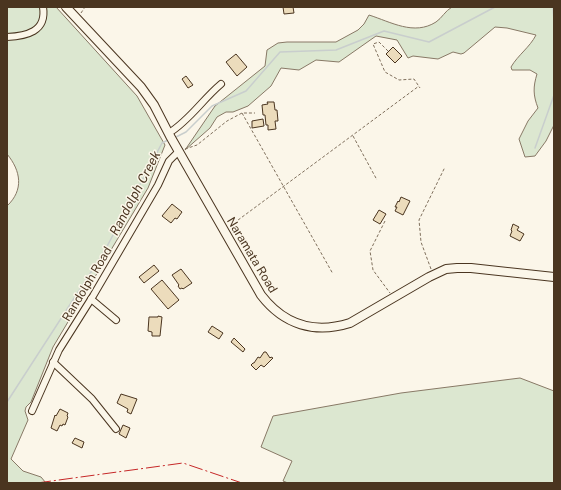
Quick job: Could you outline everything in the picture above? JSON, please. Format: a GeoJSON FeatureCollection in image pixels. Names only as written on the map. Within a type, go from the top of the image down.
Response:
{"type":"FeatureCollection","features":[{"type":"Feature","properties":{"kind":"main road","name":"Naramata Road"},"geometry":{"type":"LineString","coordinates":[[66,7],[141,86],[154,105],[252,280],[267,303],[283,317],[298,324],[311,327],[339,327],[361,318],[433,275],[446,269],[471,268],[554,277]]}},
{"type":"Feature","properties":{"kind":"street"},"geometry":{"type":"LineString","coordinates":[[7,37],[28,35],[35,31],[42,22],[43,7]]}},
{"type":"Feature","properties":{"kind":"street"},"geometry":{"type":"LineString","coordinates":[[169,133],[184,123],[209,94],[221,84]]}},
{"type":"Feature","properties":{"kind":"street","name":"Randolph Road"},"geometry":{"type":"LineString","coordinates":[[32,410],[59,350],[91,299],[158,185],[169,161],[179,151]]}},
{"type":"Feature","properties":{"kind":"street"},"geometry":{"type":"LineString","coordinates":[[91,299],[116,320]]}},
{"type":"Feature","properties":{"kind":"street"},"geometry":{"type":"LineString","coordinates":[[54,362],[92,399],[116,429]]}},
{"type":"Feature","properties":{"kind":"path"},"geometry":{"type":"LineString","coordinates":[[224,230],[352,135],[420,87],[414,79],[399,80],[384,72],[373,44],[379,42],[388,51]]}},
{"type":"Feature","properties":{"kind":"path"},"geometry":{"type":"LineString","coordinates":[[242,113],[333,274]]}},
{"type":"Feature","properties":{"kind":"path"},"geometry":{"type":"LineString","coordinates":[[179,151],[197,145],[227,121],[242,113],[255,113]]}},
{"type":"Feature","properties":{"kind":"path"},"geometry":{"type":"LineString","coordinates":[[352,135],[377,180]]}},
{"type":"Feature","properties":{"kind":"path"},"geometry":{"type":"LineString","coordinates":[[433,275],[421,242],[419,220],[445,167]]}},
{"type":"Feature","properties":{"kind":"path"},"geometry":{"type":"LineString","coordinates":[[385,221],[370,251],[373,270],[388,289],[393,299]]}},
{"type":"Feature","properties":{"kind":"green space"},"geometry":{"type":"Polygon","coordinates":[[[7,7],[56,7],[137,96],[165,145],[148,188],[53,347],[31,402],[26,407],[25,411],[28,420],[11,459],[23,471],[41,477],[46,483],[7,483],[7,206],[16,194],[19,180],[12,160],[7,154],[7,7]]]}},
{"type":"Feature","properties":{"kind":"green space"},"geometry":{"type":"Polygon","coordinates":[[[452,7],[554,7],[554,125],[546,141],[535,156],[525,157],[519,139],[528,121],[538,108],[534,91],[537,74],[530,70],[512,70],[511,67],[536,35],[507,28],[495,27],[464,53],[461,54],[453,52],[438,59],[413,56],[408,58],[397,40],[376,36],[339,62],[316,60],[299,70],[281,68],[271,86],[248,106],[233,112],[226,112],[217,117],[210,128],[185,150],[215,106],[265,66],[267,50],[278,43],[336,42],[358,30],[364,24],[369,15],[394,24],[411,28],[419,28],[436,22],[447,10],[452,7]]]}},
{"type":"Feature","properties":{"kind":"green space"},"geometry":{"type":"Polygon","coordinates":[[[520,378],[554,391],[554,483],[288,483],[283,481],[292,461],[261,447],[273,416],[401,393],[520,378]]]}},
{"type":"Feature","properties":{"kind":"building"},"geometry":{"type":"Polygon","coordinates":[[[283,7],[293,7],[294,13],[284,14],[283,7]]]}},
{"type":"Feature","properties":{"kind":"building"},"geometry":{"type":"Polygon","coordinates":[[[393,47],[402,56],[395,63],[386,54],[393,47]]]}},
{"type":"Feature","properties":{"kind":"building"},"geometry":{"type":"Polygon","coordinates":[[[236,54],[247,67],[237,76],[226,62],[236,54]]]}},
{"type":"Feature","properties":{"kind":"building"},"geometry":{"type":"Polygon","coordinates":[[[186,76],[193,85],[188,88],[182,79],[186,76]]]}},
{"type":"Feature","properties":{"kind":"building"},"geometry":{"type":"Polygon","coordinates":[[[267,102],[274,102],[275,110],[277,110],[278,121],[275,121],[276,129],[268,130],[268,125],[266,125],[262,105],[268,104],[267,102]]]}},
{"type":"Feature","properties":{"kind":"building"},"geometry":{"type":"Polygon","coordinates":[[[263,119],[264,126],[252,128],[252,121],[263,119]]]}},
{"type":"Feature","properties":{"kind":"building"},"geometry":{"type":"Polygon","coordinates":[[[401,197],[410,201],[403,215],[395,211],[397,207],[395,207],[401,197]]]}},
{"type":"Feature","properties":{"kind":"building"},"geometry":{"type":"Polygon","coordinates":[[[172,204],[182,212],[177,219],[175,218],[171,223],[162,216],[172,204]]]}},
{"type":"Feature","properties":{"kind":"building"},"geometry":{"type":"Polygon","coordinates":[[[379,210],[386,214],[380,224],[373,220],[379,210]]]}},
{"type":"Feature","properties":{"kind":"building"},"geometry":{"type":"Polygon","coordinates":[[[513,224],[519,227],[517,230],[524,234],[520,241],[510,236],[513,224]]]}},
{"type":"Feature","properties":{"kind":"building"},"geometry":{"type":"Polygon","coordinates":[[[154,265],[159,271],[144,283],[139,277],[154,265]]]}},
{"type":"Feature","properties":{"kind":"building"},"geometry":{"type":"Polygon","coordinates":[[[181,269],[192,283],[183,289],[180,289],[172,275],[181,269]]]}},
{"type":"Feature","properties":{"kind":"building"},"geometry":{"type":"Polygon","coordinates":[[[162,280],[179,300],[168,309],[151,289],[162,280]]]}},
{"type":"Feature","properties":{"kind":"building"},"geometry":{"type":"Polygon","coordinates":[[[149,317],[162,317],[160,336],[152,336],[152,332],[148,331],[149,317]]]}},
{"type":"Feature","properties":{"kind":"building"},"geometry":{"type":"Polygon","coordinates":[[[212,326],[223,333],[219,339],[208,332],[212,326]]]}},
{"type":"Feature","properties":{"kind":"building"},"geometry":{"type":"Polygon","coordinates":[[[234,338],[245,349],[243,352],[231,342],[234,338]]]}},
{"type":"Feature","properties":{"kind":"building"},"geometry":{"type":"Polygon","coordinates":[[[264,352],[266,352],[270,358],[273,358],[264,367],[261,365],[256,370],[251,365],[258,357],[260,358],[264,352]]]}},
{"type":"Feature","properties":{"kind":"building"},"geometry":{"type":"Polygon","coordinates":[[[121,394],[137,399],[131,414],[127,412],[128,409],[117,403],[121,394]]]}},
{"type":"Feature","properties":{"kind":"building"},"geometry":{"type":"Polygon","coordinates":[[[60,409],[68,413],[68,417],[65,425],[60,425],[57,431],[51,428],[55,415],[56,416],[60,409]]]}},
{"type":"Feature","properties":{"kind":"building"},"geometry":{"type":"Polygon","coordinates":[[[123,425],[130,428],[126,438],[119,434],[123,425]]]}},
{"type":"Feature","properties":{"kind":"building"},"geometry":{"type":"Polygon","coordinates":[[[75,438],[84,442],[82,448],[72,443],[75,438]]]}},
{"type":"Feature","properties":{"kind":"waterway","name":"Randolph Creek"},"geometry":{"type":"LineString","coordinates":[[174,138],[186,132],[212,106],[246,91],[280,52],[336,50],[384,31],[429,42],[495,7]]}},
{"type":"Feature","properties":{"kind":"waterway"},"geometry":{"type":"LineString","coordinates":[[553,7],[554,22]]}},
{"type":"Feature","properties":{"kind":"waterway"},"geometry":{"type":"LineString","coordinates":[[535,148],[554,95]]}},
{"type":"Feature","properties":{"kind":"waterway","name":"Randolph Creek"},"geometry":{"type":"LineString","coordinates":[[7,402],[104,252],[162,143],[168,140]]}},
{"type":"Feature","properties":{"kind":"power"},"geometry":{"type":"LineString","coordinates":[[37,483],[183,463],[242,483]]}}]}
